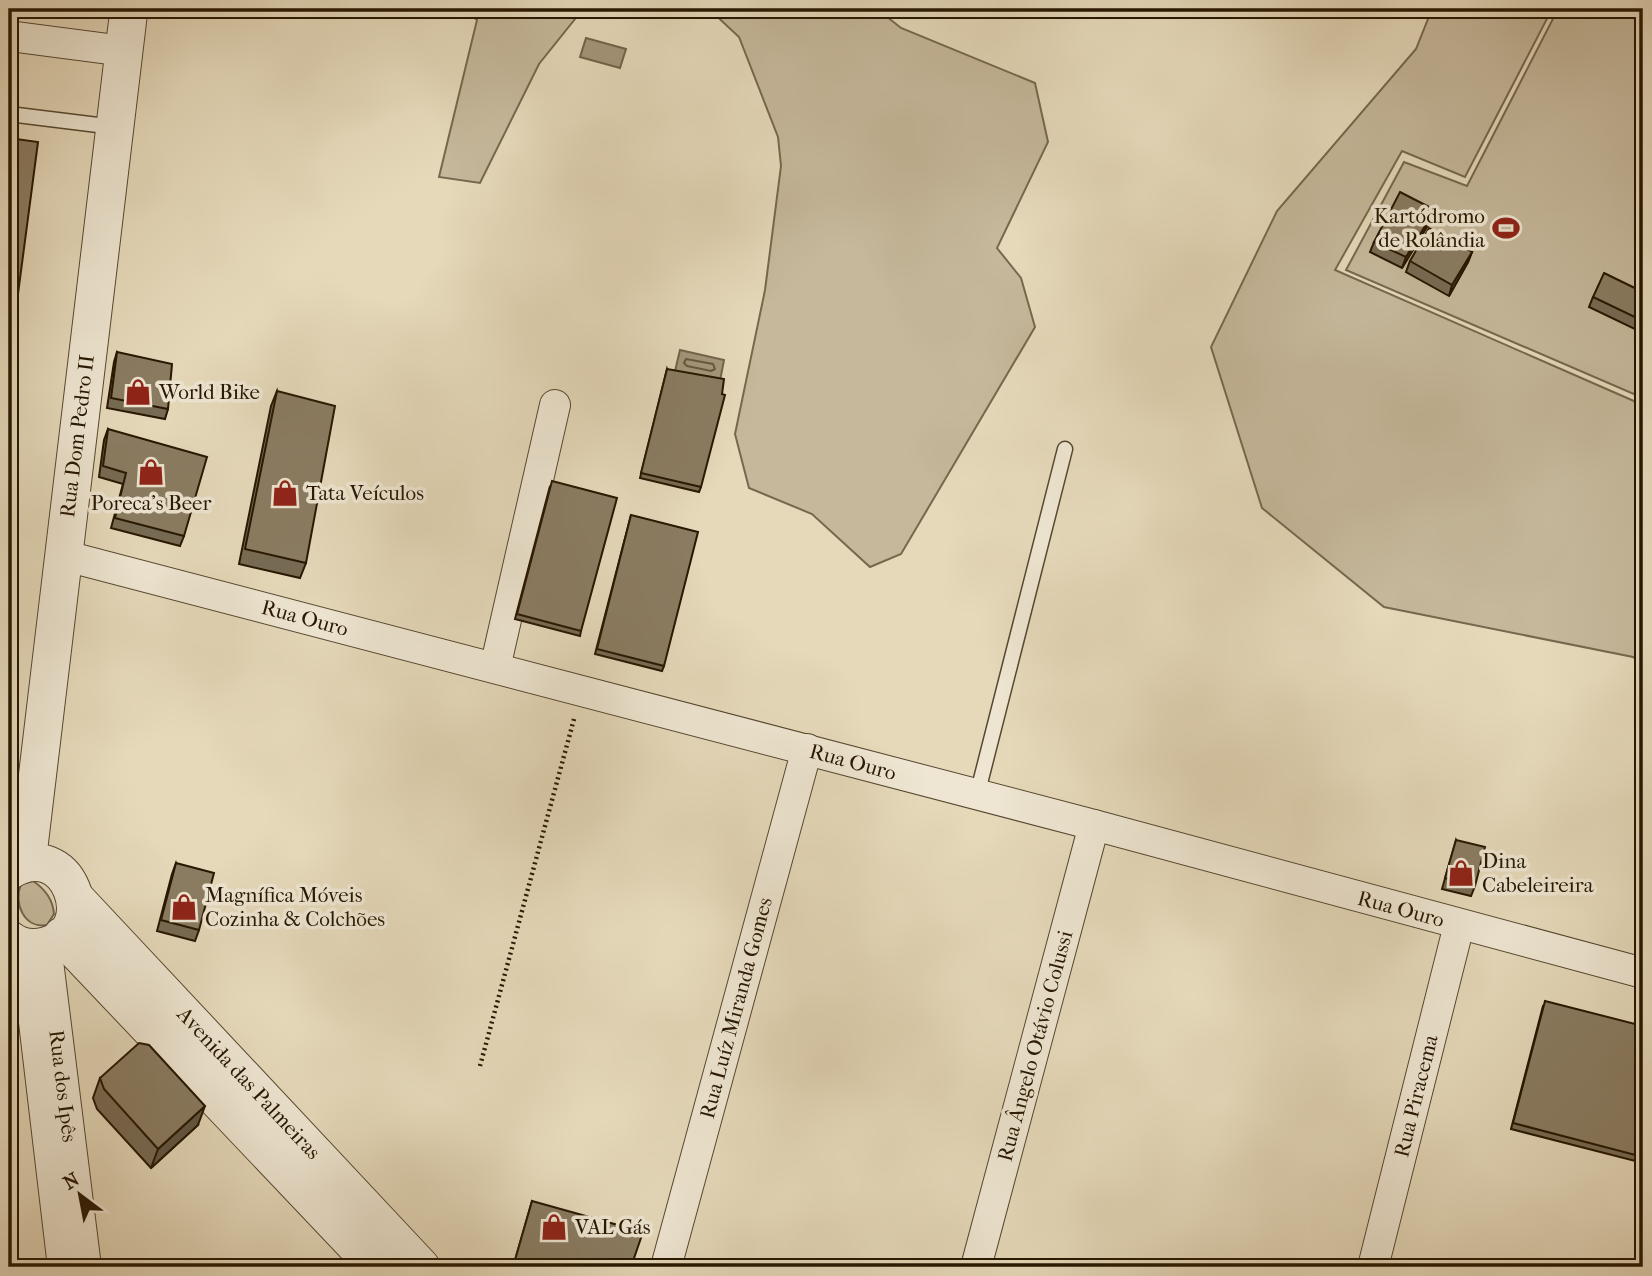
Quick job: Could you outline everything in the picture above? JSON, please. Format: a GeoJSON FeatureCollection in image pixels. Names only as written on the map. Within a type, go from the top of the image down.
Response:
{"type":"FeatureCollection","features":[{"type":"Feature","properties":{"kind":"street","name":"Rua Dom Pedro II"},"geometry":{"type":"LineString","coordinates":[[18,867],[62,555],[129,9]]}},
{"type":"Feature","properties":{"kind":"street"},"geometry":{"type":"LineString","coordinates":[[9,36],[124,51]]}},
{"type":"Feature","properties":{"kind":"street"},"geometry":{"type":"LineString","coordinates":[[495,668],[555,405]]}},
{"type":"Feature","properties":{"kind":"street","name":"Rua Ouro"},"geometry":{"type":"LineString","coordinates":[[62,555],[807,749],[1643,973]]}},
{"type":"Feature","properties":{"kind":"street","name":"Rua Luíz Miranda Gomes"},"geometry":{"type":"LineString","coordinates":[[666,1267],[807,749]]}},
{"type":"Feature","properties":{"kind":"street","name":"Rua Ângelo Otávio Colussi"},"geometry":{"type":"LineString","coordinates":[[976,1267],[1094,825]]}},
{"type":"Feature","properties":{"kind":"street","name":"Avenida das Palmeiras"},"geometry":{"type":"LineString","coordinates":[[18,867],[40,862],[57,869],[70,882],[76,899],[421,1267]]}},
{"type":"Feature","properties":{"kind":"street"},"geometry":{"type":"LineString","coordinates":[[35,942],[75,917],[76,899]]}},
{"type":"Feature","properties":{"kind":"street","name":"Rua Piracema"},"geometry":{"type":"LineString","coordinates":[[1373,1267],[1459,925]]}},
{"type":"Feature","properties":{"kind":"street","name":"Avenida das Palmeiras"},"geometry":{"type":"LineString","coordinates":[[35,942],[376,1267]]}},
{"type":"Feature","properties":{"kind":"street","name":"Rua dos Ipês"},"geometry":{"type":"LineString","coordinates":[[35,942],[63,1267]]}},
{"type":"Feature","properties":{"kind":"street","name":"Rua dos Ipês"},"geometry":{"type":"LineString","coordinates":[[35,942],[86,1267]]}},
{"type":"Feature","properties":{"kind":"lane"},"geometry":{"type":"LineString","coordinates":[[9,114],[115,127]]}},
{"type":"Feature","properties":{"kind":"lane"},"geometry":{"type":"LineString","coordinates":[[977,795],[1065,449]]}},
{"type":"Feature","properties":{"kind":"path"},"geometry":{"type":"LineString","coordinates":[[480,1066],[581,691]]}},
{"type":"Feature","properties":{"kind":"shaded area"},"geometry":{"type":"Polygon","coordinates":[[[463,9],[583,9],[539,64],[480,183],[439,177],[477,20],[463,9]]]}},
{"type":"Feature","properties":{"kind":"shaded area"},"geometry":{"type":"Polygon","coordinates":[[[709,9],[877,9],[901,28],[1035,83],[1048,142],[997,248],[1021,278],[1035,327],[901,554],[870,567],[812,514],[749,488],[735,434],[765,290],[781,166],[778,137],[739,37],[709,9]]]}},
{"type":"Feature","properties":{"kind":"shaded area"},"geometry":{"type":"Polygon","coordinates":[[[1432,9],[1552,9],[1465,177],[1402,151],[1335,270],[1643,405],[1643,665],[1633,657],[1384,607],[1262,508],[1211,347],[1277,211],[1416,49],[1432,9]]]}},
{"type":"Feature","properties":{"kind":"shaded area","name":"Kartódromo de Rolândia"},"geometry":{"type":"Polygon","coordinates":[[[1558,9],[1643,9],[1643,398],[1346,270],[1404,162],[1467,186],[1558,9]]]}},
{"type":"Feature","properties":{"kind":"shaded area"},"geometry":{"type":"Polygon","coordinates":[[[33,881],[45,891],[52,904],[54,914],[47,925],[32,923],[22,913],[18,899],[21,884],[33,881]]]}},
{"type":"Feature","properties":{"kind":"water"},"geometry":{"type":"Polygon","coordinates":[[[586,38],[626,49],[620,68],[580,57],[586,38]]]}},
{"type":"Feature","properties":{"kind":"water"},"geometry":{"type":"Polygon","coordinates":[[[680,350],[724,360],[720,381],[675,371],[680,350]]]}},
{"type":"Feature","properties":{"kind":"building"},"geometry":{"type":"Polygon","coordinates":[[[9,138],[38,142],[9,362],[9,138]]]}},
{"type":"Feature","properties":{"kind":"building"},"geometry":{"type":"Polygon","coordinates":[[[1400,192],[1435,210],[1406,257],[1374,242],[1400,192]]]}},
{"type":"Feature","properties":{"kind":"building"},"geometry":{"type":"Polygon","coordinates":[[[1429,228],[1472,252],[1452,285],[1410,261],[1429,228]]]}},
{"type":"Feature","properties":{"kind":"building"},"geometry":{"type":"Polygon","coordinates":[[[1604,273],[1643,292],[1643,321],[1593,297],[1604,273]]]}},
{"type":"Feature","properties":{"kind":"building","name":"World Bike"},"geometry":{"type":"Polygon","coordinates":[[[117,352],[172,364],[168,409],[111,398],[117,352]]]}},
{"type":"Feature","properties":{"kind":"building"},"geometry":{"type":"Polygon","coordinates":[[[667,369],[724,379],[722,394],[725,395],[701,487],[641,473],[667,369]]]}},
{"type":"Feature","properties":{"kind":"building","name":"Tata Veículos"},"geometry":{"type":"Polygon","coordinates":[[[277,391],[335,406],[306,563],[245,549],[277,391]]]}},
{"type":"Feature","properties":{"kind":"building"},"geometry":{"type":"Polygon","coordinates":[[[108,429],[207,457],[184,536],[115,518],[126,473],[103,466],[108,429]]]}},
{"type":"Feature","properties":{"kind":"building"},"geometry":{"type":"Polygon","coordinates":[[[552,481],[617,498],[581,631],[517,614],[552,481]]]}},
{"type":"Feature","properties":{"kind":"building"},"geometry":{"type":"Polygon","coordinates":[[[631,515],[698,532],[664,666],[597,649],[631,515]]]}},
{"type":"Feature","properties":{"kind":"building","name":"Dina Cabeleireira"},"geometry":{"type":"Polygon","coordinates":[[[1456,840],[1485,847],[1475,886],[1445,878],[1456,840]]]}},
{"type":"Feature","properties":{"kind":"building","name":"Magnífica Móveis Cozinha & Colchões"},"geometry":{"type":"Polygon","coordinates":[[[176,863],[214,873],[199,930],[161,920],[176,863]]]}},
{"type":"Feature","properties":{"kind":"building"},"geometry":{"type":"Polygon","coordinates":[[[1545,1001],[1643,1026],[1643,1157],[1513,1123],[1545,1001]]]}},
{"type":"Feature","properties":{"kind":"building"},"geometry":{"type":"Polygon","coordinates":[[[139,1043],[149,1045],[205,1106],[158,1149],[104,1089],[100,1078],[139,1043]]]}},
{"type":"Feature","properties":{"kind":"building","name":"VAL Gás"},"geometry":{"type":"Polygon","coordinates":[[[532,1201],[643,1232],[631,1267],[577,1267],[562,1264],[561,1267],[513,1267],[532,1201]]]}},
{"type":"Feature","properties":{"kind":"place","name":"Kartódromo de Rolândia"},"geometry":{"type":"Point","coordinates":[1506,228]}},
{"type":"Feature","properties":{"kind":"place","name":"World Bike"},"geometry":{"type":"Point","coordinates":[138,392]}},
{"type":"Feature","properties":{"kind":"place","name":"Poreca's Beer"},"geometry":{"type":"Point","coordinates":[151,472]}},
{"type":"Feature","properties":{"kind":"place","name":"Tata Veículos"},"geometry":{"type":"Point","coordinates":[285,493]}},
{"type":"Feature","properties":{"kind":"place","name":"Dina Cabeleireira"},"geometry":{"type":"Point","coordinates":[1461,873]}},
{"type":"Feature","properties":{"kind":"place","name":"Magnífica Móveis Cozinha & Colchões"},"geometry":{"type":"Point","coordinates":[184,907]}},
{"type":"Feature","properties":{"kind":"place","name":"VAL Gás"},"geometry":{"type":"Point","coordinates":[554,1227]}}]}
